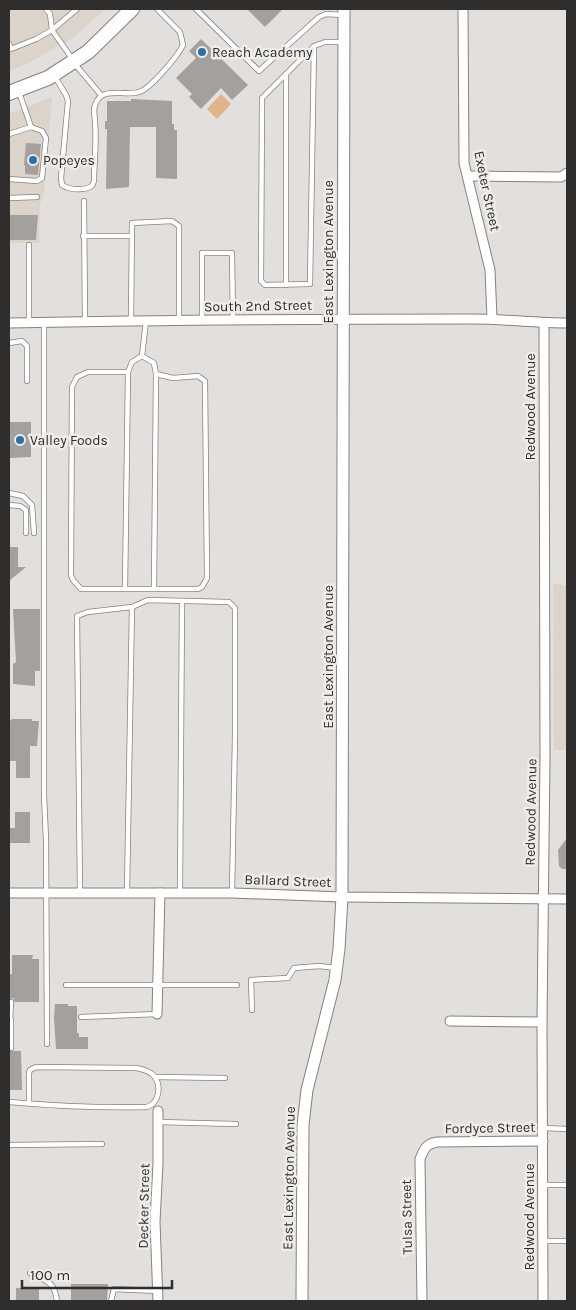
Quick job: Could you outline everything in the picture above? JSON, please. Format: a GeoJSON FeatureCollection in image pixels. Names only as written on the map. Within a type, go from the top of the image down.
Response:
{"type":"FeatureCollection","features":[{"type":"Feature","properties":{"kind":"main road"},"geometry":{"type":"LineString","coordinates":[[13,91],[54,74],[88,52],[132,9]]}},
{"type":"Feature","properties":{"kind":"street","name":"Exeter Street"},"geometry":{"type":"LineString","coordinates":[[463,9],[464,163],[490,270],[492,319]]}},
{"type":"Feature","properties":{"kind":"street","name":"East Lexington Avenue"},"geometry":{"type":"LineString","coordinates":[[302,1301],[302,1125],[307,1090],[337,968],[342,896],[343,12]]}},
{"type":"Feature","properties":{"kind":"street"},"geometry":{"type":"LineString","coordinates":[[468,176],[560,177],[567,174]]}},
{"type":"Feature","properties":{"kind":"street","name":"South 2nd Street"},"geometry":{"type":"LineString","coordinates":[[9,323],[344,319],[492,319],[567,323]]}},
{"type":"Feature","properties":{"kind":"street","name":"Redwood Avenue"},"geometry":{"type":"LineString","coordinates":[[543,1301],[544,323]]}},
{"type":"Feature","properties":{"kind":"street","name":"Ballard Street"},"geometry":{"type":"LineString","coordinates":[[9,893],[127,892],[567,898]]}},
{"type":"Feature","properties":{"kind":"street"},"geometry":{"type":"LineString","coordinates":[[156,1014],[160,893]]}},
{"type":"Feature","properties":{"kind":"street"},"geometry":{"type":"LineString","coordinates":[[450,1021],[542,1022]]}},
{"type":"Feature","properties":{"kind":"street","name":"Decker Street"},"geometry":{"type":"LineString","coordinates":[[158,1111],[155,1222],[158,1301]]}},
{"type":"Feature","properties":{"kind":"street","name":"Fordyce Street"},"geometry":{"type":"LineString","coordinates":[[437,1142],[543,1141]]}},
{"type":"Feature","properties":{"kind":"street","name":"Tulsa Street"},"geometry":{"type":"LineString","coordinates":[[422,1301],[420,1159],[424,1149],[430,1144],[437,1142]]}},
{"type":"Feature","properties":{"kind":"lane"},"geometry":{"type":"LineString","coordinates":[[46,9],[50,14],[52,30],[73,62],[101,95]]}},
{"type":"Feature","properties":{"kind":"lane"},"geometry":{"type":"LineString","coordinates":[[9,48],[36,39],[52,30],[77,9]]}},
{"type":"Feature","properties":{"kind":"lane"},"geometry":{"type":"LineString","coordinates":[[54,74],[68,101],[62,185],[68,189],[86,189],[92,186],[94,181],[96,123],[94,109],[101,95],[108,93],[132,94],[142,91],[180,52],[183,45],[180,32],[157,9]]}},
{"type":"Feature","properties":{"kind":"lane"},"geometry":{"type":"LineString","coordinates":[[196,9],[259,71],[319,17],[326,14],[343,12]]}},
{"type":"Feature","properties":{"kind":"lane"},"geometry":{"type":"LineString","coordinates":[[314,46],[310,284],[265,285],[261,281],[262,98],[314,46],[325,42],[343,42]]}},
{"type":"Feature","properties":{"kind":"lane"},"geometry":{"type":"LineString","coordinates":[[286,74],[286,285]]}},
{"type":"Feature","properties":{"kind":"lane"},"geometry":{"type":"LineString","coordinates":[[13,91],[31,127]]}},
{"type":"Feature","properties":{"kind":"lane"},"geometry":{"type":"LineString","coordinates":[[9,134],[31,127],[42,130],[46,138],[42,178],[37,181],[9,179]]}},
{"type":"Feature","properties":{"kind":"lane"},"geometry":{"type":"LineString","coordinates":[[9,198],[37,197]]}},
{"type":"Feature","properties":{"kind":"lane"},"geometry":{"type":"LineString","coordinates":[[84,201],[83,236],[86,322]]}},
{"type":"Feature","properties":{"kind":"lane"},"geometry":{"type":"LineString","coordinates":[[131,321],[132,223],[172,221],[179,226],[179,321]]}},
{"type":"Feature","properties":{"kind":"lane"},"geometry":{"type":"LineString","coordinates":[[83,236],[131,236]]}},
{"type":"Feature","properties":{"kind":"lane"},"geometry":{"type":"LineString","coordinates":[[29,245],[29,323]]}},
{"type":"Feature","properties":{"kind":"lane"},"geometry":{"type":"LineString","coordinates":[[202,321],[202,253],[232,253],[233,320]]}},
{"type":"Feature","properties":{"kind":"lane"},"geometry":{"type":"LineString","coordinates":[[142,356],[146,321]]}},
{"type":"Feature","properties":{"kind":"lane"},"geometry":{"type":"LineString","coordinates":[[44,322],[44,795],[47,1044]]}},
{"type":"Feature","properties":{"kind":"lane"},"geometry":{"type":"LineString","coordinates":[[9,343],[22,341],[27,346],[27,381]]}},
{"type":"Feature","properties":{"kind":"lane"},"geometry":{"type":"LineString","coordinates":[[124,589],[128,372],[132,362],[142,356]]}},
{"type":"Feature","properties":{"kind":"lane"},"geometry":{"type":"LineString","coordinates":[[142,356],[154,362],[156,374],[154,589]]}},
{"type":"Feature","properties":{"kind":"lane"},"geometry":{"type":"LineString","coordinates":[[128,372],[88,372],[78,377],[72,387],[71,575],[81,589],[198,589],[202,587],[207,578],[205,381],[198,376],[173,378],[156,374]]}},
{"type":"Feature","properties":{"kind":"lane"},"geometry":{"type":"LineString","coordinates":[[9,493],[23,496],[32,505],[34,533]]}},
{"type":"Feature","properties":{"kind":"lane"},"geometry":{"type":"LineString","coordinates":[[9,505],[20,506],[26,510],[26,533]]}},
{"type":"Feature","properties":{"kind":"lane"},"geometry":{"type":"LineString","coordinates":[[80,893],[78,616],[88,612],[132,607],[148,600],[229,602],[235,608],[232,893]]}},
{"type":"Feature","properties":{"kind":"lane"},"geometry":{"type":"LineString","coordinates":[[180,893],[182,601]]}},
{"type":"Feature","properties":{"kind":"lane"},"geometry":{"type":"LineString","coordinates":[[127,892],[132,607]]}},
{"type":"Feature","properties":{"kind":"lane"},"geometry":{"type":"LineString","coordinates":[[252,1010],[251,980],[288,978],[294,968],[319,966],[337,968]]}},
{"type":"Feature","properties":{"kind":"lane"},"geometry":{"type":"LineString","coordinates":[[66,985],[237,985]]}},
{"type":"Feature","properties":{"kind":"lane"},"geometry":{"type":"LineString","coordinates":[[11,1002],[11,1048]]}},
{"type":"Feature","properties":{"kind":"lane"},"geometry":{"type":"LineString","coordinates":[[81,1017],[156,1014]]}},
{"type":"Feature","properties":{"kind":"lane"},"geometry":{"type":"LineString","coordinates":[[9,1102],[110,1108],[147,1106],[152,1105],[156,1101],[158,1086],[155,1077],[146,1070],[136,1068],[36,1067],[30,1070],[29,1073],[29,1103]]}},
{"type":"Feature","properties":{"kind":"lane"},"geometry":{"type":"LineString","coordinates":[[155,1077],[225,1078]]}},
{"type":"Feature","properties":{"kind":"lane"},"geometry":{"type":"LineString","coordinates":[[159,1122],[236,1124]]}},
{"type":"Feature","properties":{"kind":"lane"},"geometry":{"type":"LineString","coordinates":[[543,1128],[567,1129]]}},
{"type":"Feature","properties":{"kind":"lane"},"geometry":{"type":"LineString","coordinates":[[9,1145],[102,1144]]}},
{"type":"Feature","properties":{"kind":"lane"},"geometry":{"type":"LineString","coordinates":[[543,1185],[567,1185]]}},
{"type":"Feature","properties":{"kind":"lane"},"geometry":{"type":"LineString","coordinates":[[543,1241],[567,1241]]}},
{"type":"Feature","properties":{"kind":"lane"},"geometry":{"type":"LineString","coordinates":[[30,1273],[46,1280],[56,1289],[58,1301]]}},
{"type":"Feature","properties":{"kind":"lane"},"geometry":{"type":"LineString","coordinates":[[111,1301],[114,1290],[158,1291]]}},
{"type":"Feature","properties":{"kind":"shaded area"},"geometry":{"type":"Polygon","coordinates":[[[9,9],[105,9],[74,37],[29,63],[9,71],[9,9]]]}},
{"type":"Feature","properties":{"kind":"shaded area"},"geometry":{"type":"Polygon","coordinates":[[[221,94],[231,104],[217,119],[207,109],[221,94]]]}},
{"type":"Feature","properties":{"kind":"shaded area"},"geometry":{"type":"Polygon","coordinates":[[[52,97],[44,192],[40,204],[39,243],[9,243],[9,114],[52,97]]]}},
{"type":"Feature","properties":{"kind":"shaded area"},"geometry":{"type":"Polygon","coordinates":[[[553,583],[567,586],[567,750],[554,750],[553,583]]]}},
{"type":"Feature","properties":{"kind":"building"},"geometry":{"type":"Polygon","coordinates":[[[247,9],[283,9],[265,27],[247,9]]]}},
{"type":"Feature","properties":{"kind":"building"},"geometry":{"type":"Polygon","coordinates":[[[201,39],[248,85],[232,100],[221,88],[201,109],[189,97],[192,94],[176,78],[196,58],[189,51],[201,39]]]}},
{"type":"Feature","properties":{"kind":"building"},"geometry":{"type":"Polygon","coordinates":[[[131,99],[172,101],[172,124],[174,124],[174,130],[177,130],[177,179],[156,178],[156,127],[130,127],[129,187],[106,189],[107,129],[105,129],[105,121],[107,121],[107,101],[131,101],[131,99]]]}},
{"type":"Feature","properties":{"kind":"building","name":"Popeyes"},"geometry":{"type":"Polygon","coordinates":[[[26,143],[41,144],[38,175],[25,174],[26,143]]]}},
{"type":"Feature","properties":{"kind":"building"},"geometry":{"type":"Polygon","coordinates":[[[9,215],[38,215],[36,240],[9,240],[9,215]]]}},
{"type":"Feature","properties":{"kind":"building","name":"Valley Foods"},"geometry":{"type":"Polygon","coordinates":[[[9,422],[31,422],[31,457],[9,458],[9,422]]]}},
{"type":"Feature","properties":{"kind":"building"},"geometry":{"type":"Polygon","coordinates":[[[9,547],[18,547],[18,567],[26,567],[9,581],[9,547]]]}},
{"type":"Feature","properties":{"kind":"building"},"geometry":{"type":"Polygon","coordinates":[[[13,609],[40,609],[40,671],[35,671],[35,686],[13,684],[13,664],[16,662],[13,609]]]}},
{"type":"Feature","properties":{"kind":"building"},"geometry":{"type":"Polygon","coordinates":[[[12,719],[39,721],[37,746],[30,746],[30,778],[16,778],[16,761],[9,761],[9,722],[12,719]]]}},
{"type":"Feature","properties":{"kind":"building"},"geometry":{"type":"Polygon","coordinates":[[[15,812],[30,812],[30,843],[9,843],[9,828],[15,828],[15,812]]]}},
{"type":"Feature","properties":{"kind":"building"},"geometry":{"type":"Polygon","coordinates":[[[567,838],[567,869],[562,869],[559,866],[558,850],[567,838]]]}},
{"type":"Feature","properties":{"kind":"building"},"geometry":{"type":"Polygon","coordinates":[[[12,955],[33,955],[32,959],[39,959],[39,1002],[15,1002],[13,998],[9,999],[9,974],[12,974],[12,955]]]}},
{"type":"Feature","properties":{"kind":"building"},"geometry":{"type":"Polygon","coordinates":[[[55,1004],[77,1006],[77,1033],[79,1033],[79,1037],[88,1037],[88,1049],[56,1049],[55,1004]]]}},
{"type":"Feature","properties":{"kind":"building"},"geometry":{"type":"Polygon","coordinates":[[[9,1051],[21,1051],[22,1090],[9,1090],[9,1051]]]}},
{"type":"Feature","properties":{"kind":"building"},"geometry":{"type":"Polygon","coordinates":[[[71,1284],[108,1284],[107,1301],[71,1301],[71,1284]]]}},
{"type":"Feature","properties":{"kind":"building"},"geometry":{"type":"Polygon","coordinates":[[[16,1288],[39,1288],[39,1301],[17,1301],[16,1288]]]}},
{"type":"Feature","properties":{"kind":"place","name":"Reach Academy"},"geometry":{"type":"Point","coordinates":[202,52]}},
{"type":"Feature","properties":{"kind":"place","name":"Popeyes"},"geometry":{"type":"Point","coordinates":[33,160]}},
{"type":"Feature","properties":{"kind":"place","name":"Valley Foods"},"geometry":{"type":"Point","coordinates":[20,440]}}]}
